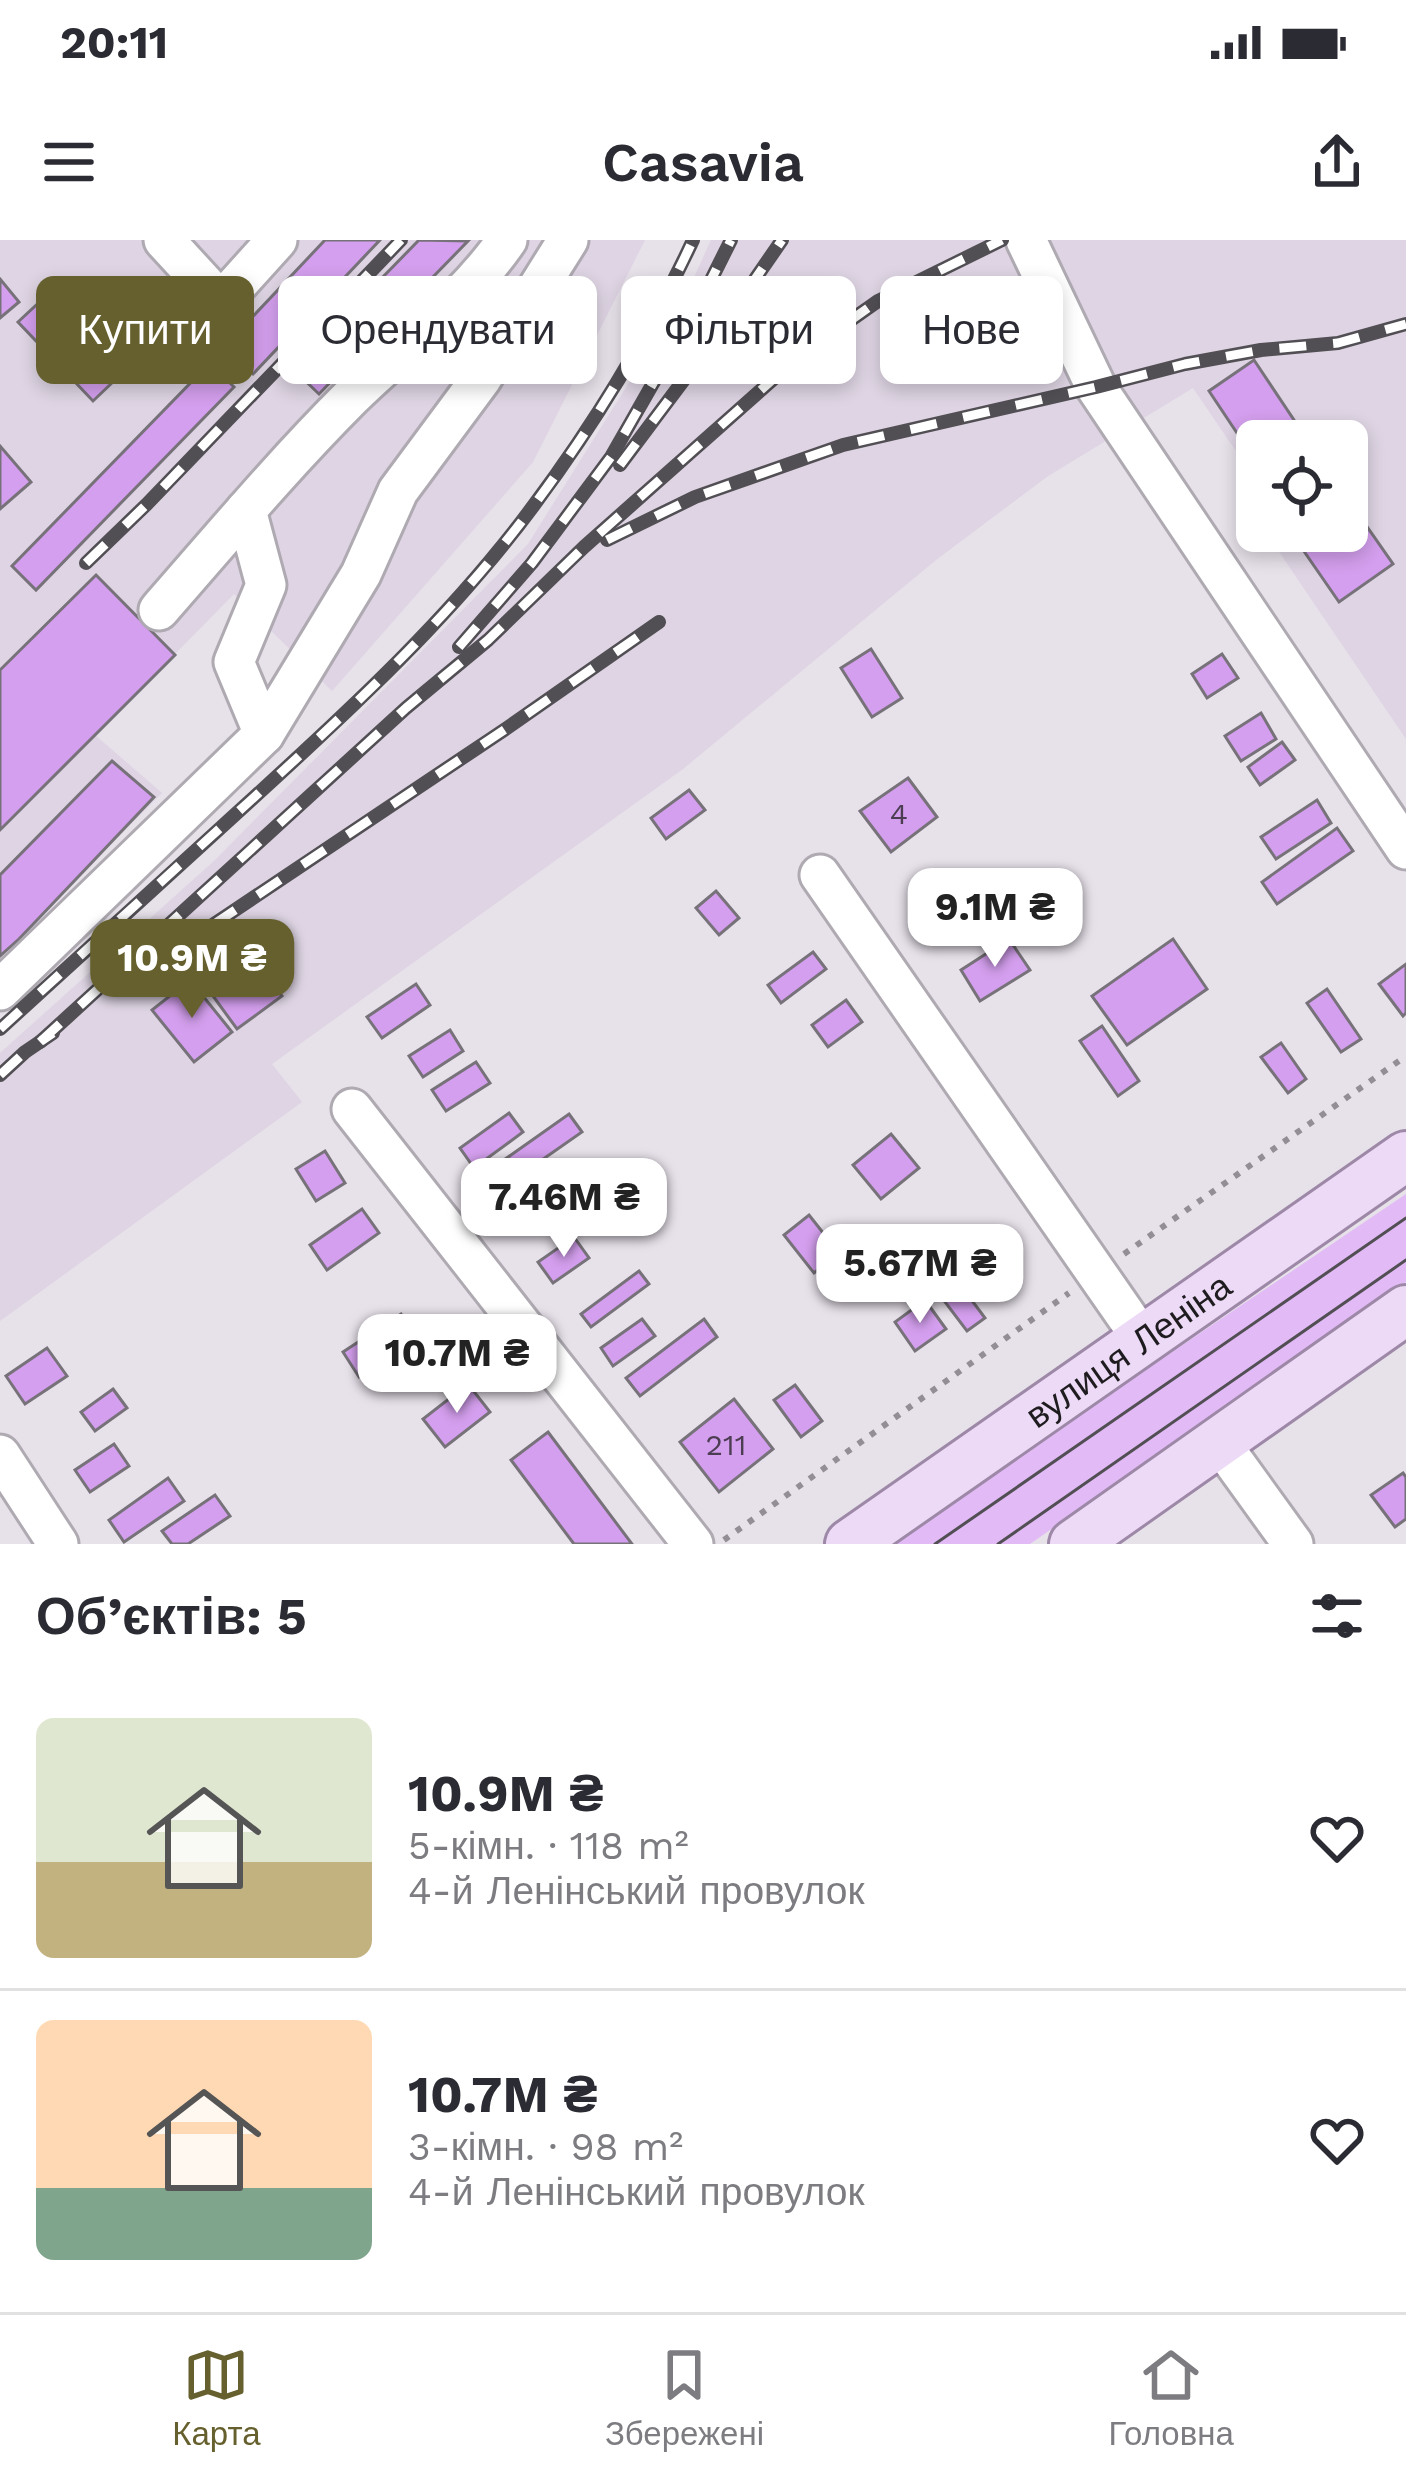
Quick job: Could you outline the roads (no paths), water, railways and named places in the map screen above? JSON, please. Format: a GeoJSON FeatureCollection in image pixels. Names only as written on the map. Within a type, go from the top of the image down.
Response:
{"type":"FeatureCollection","features":[{"type":"Feature","properties":{"kind":"main road","name":"вулиця Леніна"},"geometry":{"type":"LineString","coordinates":[[850,1544],[1406,1156]]}},
{"type":"Feature","properties":{"kind":"main road"},"geometry":{"type":"LineString","coordinates":[[1074,1544],[1406,1310]]}},
{"type":"Feature","properties":{"kind":"street"},"geometry":{"type":"LineString","coordinates":[[164,240],[221,302],[277,240]]}},
{"type":"Feature","properties":{"kind":"street"},"geometry":{"type":"LineString","coordinates":[[159,610],[296,452],[485,272],[507,240]]}},
{"type":"Feature","properties":{"kind":"street"},"geometry":{"type":"LineString","coordinates":[[0,991],[264,734],[361,574],[398,491],[481,379],[568,240]]}},
{"type":"Feature","properties":{"kind":"street"},"geometry":{"type":"LineString","coordinates":[[1026,240],[1096,387],[1406,849]]}},
{"type":"Feature","properties":{"kind":"street"},"geometry":{"type":"LineString","coordinates":[[246,510],[266,585],[234,662],[264,734]]}},
{"type":"Feature","properties":{"kind":"street"},"geometry":{"type":"LineString","coordinates":[[820,875],[1143,1340]]}},
{"type":"Feature","properties":{"kind":"street"},"geometry":{"type":"LineString","coordinates":[[352,1109],[693,1544]]}},
{"type":"Feature","properties":{"kind":"street"},"geometry":{"type":"LineString","coordinates":[[1218,1440],[1293,1544]]}},
{"type":"Feature","properties":{"kind":"street"},"geometry":{"type":"LineString","coordinates":[[0,1455],[58,1544]]}},
{"type":"Feature","properties":{"kind":"tram line"},"geometry":{"type":"LineString","coordinates":[[935,1544],[1406,1218]]}},
{"type":"Feature","properties":{"kind":"tram line"},"geometry":{"type":"LineString","coordinates":[[998,1544],[1406,1260]]}},
{"type":"Feature","properties":{"kind":"railway"},"geometry":{"type":"LineString","coordinates":[[86,563],[401,240]]}},
{"type":"Feature","properties":{"kind":"railway"},"geometry":{"type":"LineString","coordinates":[[0,1029],[325,732],[469,585],[534,505],[600,410],[693,240]]}},
{"type":"Feature","properties":{"kind":"railway"},"geometry":{"type":"LineString","coordinates":[[459,647],[532,563],[611,457],[731,240]]}},
{"type":"Feature","properties":{"kind":"railway"},"geometry":{"type":"LineString","coordinates":[[620,465],[782,240]]}},
{"type":"Feature","properties":{"kind":"railway"},"geometry":{"type":"LineString","coordinates":[[40,1042],[797,358],[878,301],[1002,240]]}},
{"type":"Feature","properties":{"kind":"railway"},"geometry":{"type":"LineString","coordinates":[[607,540],[695,497],[843,445],[1185,364],[1338,343],[1406,324]]}},
{"type":"Feature","properties":{"kind":"railway"},"geometry":{"type":"LineString","coordinates":[[123,985],[659,622]]}},
{"type":"Feature","properties":{"kind":"railway"},"geometry":{"type":"LineString","coordinates":[[0,1075],[53,1033]]}}]}
